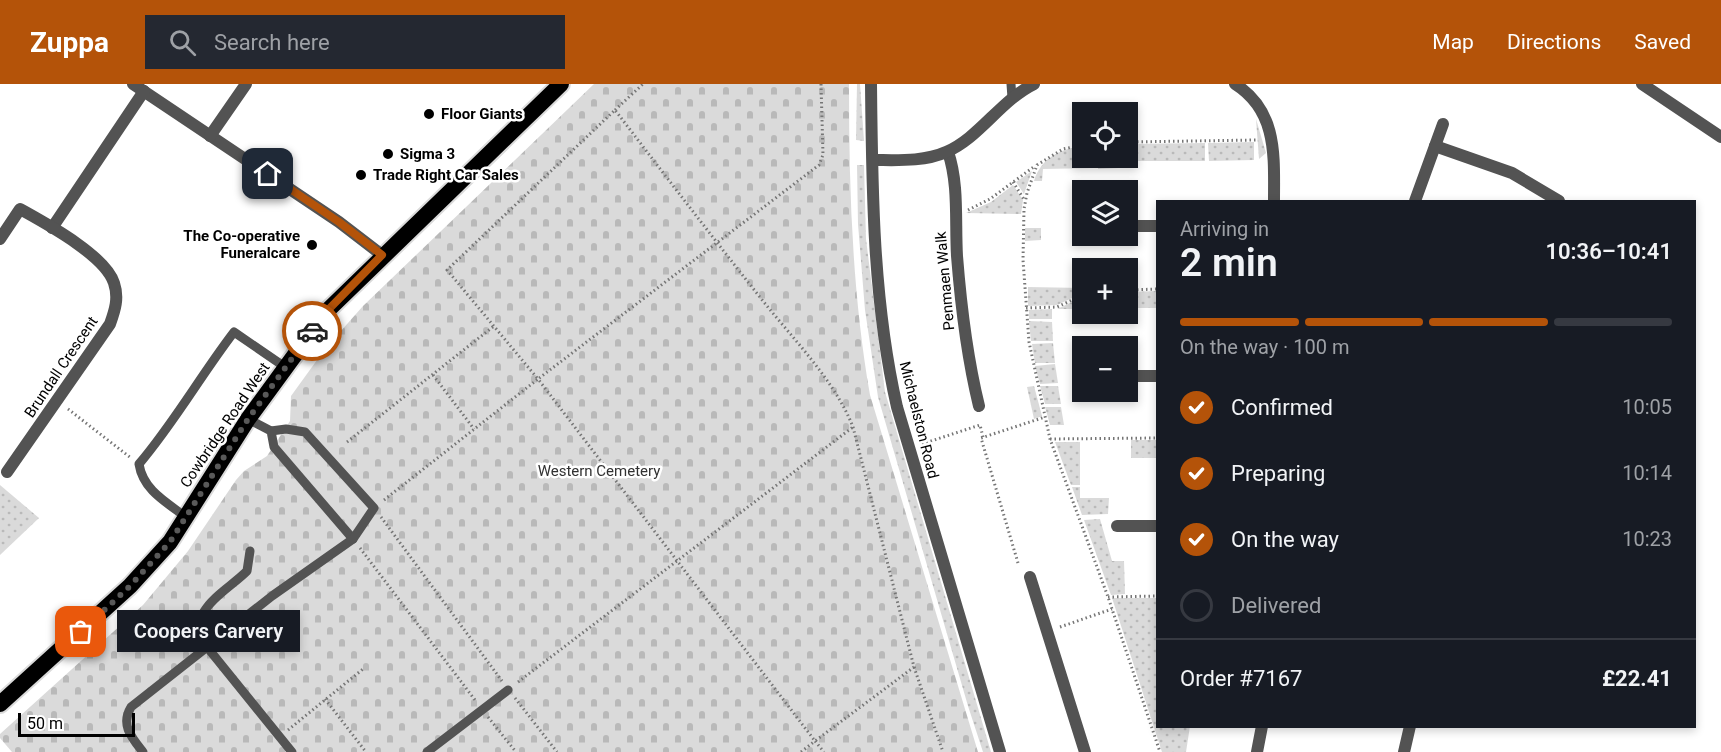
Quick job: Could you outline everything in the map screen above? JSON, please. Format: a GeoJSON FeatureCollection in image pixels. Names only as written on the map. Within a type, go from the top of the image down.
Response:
{"type":"FeatureCollection","features":[{"type":"Feature","properties":{"kind":"highway","name":"Cowbridge Road West"},"geometry":{"type":"LineString","coordinates":[[0,705],[130,586],[170,542],[248,419],[327,311],[558,85]]}},
{"type":"Feature","properties":{"kind":"street"},"geometry":{"type":"LineString","coordinates":[[210,136],[246,84]]}},
{"type":"Feature","properties":{"kind":"street","name":"Michaelston Road"},"geometry":{"type":"LineString","coordinates":[[871,84],[878,269],[886,348],[897,407],[1000,752]]}},
{"type":"Feature","properties":{"kind":"street"},"geometry":{"type":"LineString","coordinates":[[873,160],[915,159],[948,152],[1012,98],[1034,84]]}},
{"type":"Feature","properties":{"kind":"street"},"geometry":{"type":"LineString","coordinates":[[1235,84],[1251,95],[1270,127],[1274,147],[1274,200]]}},
{"type":"Feature","properties":{"kind":"street"},"geometry":{"type":"LineString","coordinates":[[1642,84],[1721,137]]}},
{"type":"Feature","properties":{"kind":"street"},"geometry":{"type":"LineString","coordinates":[[52,228],[139,88],[339,222],[382,255]]}},
{"type":"Feature","properties":{"kind":"street"},"geometry":{"type":"LineString","coordinates":[[1415,200],[1443,124]]}},
{"type":"Feature","properties":{"kind":"street"},"geometry":{"type":"LineString","coordinates":[[1435,146],[1512,173],[1557,200]]}},
{"type":"Feature","properties":{"kind":"street","name":"Penmaen Walk"},"geometry":{"type":"LineString","coordinates":[[948,152],[954,172],[959,283],[964,326],[979,406]]}},
{"type":"Feature","properties":{"kind":"street","name":"Brundall Crescent"},"geometry":{"type":"LineString","coordinates":[[0,239],[20,209],[52,228],[103,265],[110,274],[117,296],[116,308],[110,324],[7,472]]}},
{"type":"Feature","properties":{"kind":"street"},"geometry":{"type":"LineString","coordinates":[[1138,226],[1156,226]]}},
{"type":"Feature","properties":{"kind":"street"},"geometry":{"type":"LineString","coordinates":[[1138,376],[1156,376]]}},
{"type":"Feature","properties":{"kind":"street"},"geometry":{"type":"LineString","coordinates":[[1117,526],[1156,526]]}},
{"type":"Feature","properties":{"kind":"street"},"geometry":{"type":"LineString","coordinates":[[1030,577],[1085,752]]}},
{"type":"Feature","properties":{"kind":"street"},"geometry":{"type":"LineString","coordinates":[[1257,752],[1262,728]]}},
{"type":"Feature","properties":{"kind":"street"},"geometry":{"type":"LineString","coordinates":[[1404,752],[1410,728]]}},
{"type":"Feature","properties":{"kind":"lane"},"geometry":{"type":"LineString","coordinates":[[1011,84],[1012,98]]}},
{"type":"Feature","properties":{"kind":"lane"},"geometry":{"type":"LineString","coordinates":[[186,517],[150,490],[140,475],[139,464],[164,434],[207,367],[234,332],[285,367]]}},
{"type":"Feature","properties":{"kind":"lane"},"geometry":{"type":"LineString","coordinates":[[143,752],[129,733],[127,714],[140,700],[272,596],[353,539],[374,508],[305,432],[286,429],[271,431],[248,419]]}},
{"type":"Feature","properties":{"kind":"lane"},"geometry":{"type":"LineString","coordinates":[[271,431],[273,447],[353,539]]}},
{"type":"Feature","properties":{"kind":"lane"},"geometry":{"type":"LineString","coordinates":[[250,551],[247,571],[202,613],[199,632],[207,647],[292,752]]}},
{"type":"Feature","properties":{"kind":"lane"},"geometry":{"type":"LineString","coordinates":[[427,752],[508,690]]}},
{"type":"Feature","properties":{"kind":"path"},"geometry":{"type":"LineString","coordinates":[[643,84],[447,270],[538,379],[824,752]]}},
{"type":"Feature","properties":{"kind":"path"},"geometry":{"type":"LineString","coordinates":[[557,752],[508,690],[374,508],[538,379],[819,165],[822,155],[821,84]]}},
{"type":"Feature","properties":{"kind":"path"},"geometry":{"type":"LineString","coordinates":[[615,110],[839,399],[853,427],[914,667],[944,752]]}},
{"type":"Feature","properties":{"kind":"path"},"geometry":{"type":"LineString","coordinates":[[1138,142],[1256,140]]}},
{"type":"Feature","properties":{"kind":"path"},"geometry":{"type":"LineString","coordinates":[[964,212],[980,205],[1063,149],[1072,147]]}},
{"type":"Feature","properties":{"kind":"path"},"geometry":{"type":"LineString","coordinates":[[1037,165],[1025,201],[1023,260],[1032,365],[1050,439],[1108,597],[1160,752]]}},
{"type":"Feature","properties":{"kind":"path"},"geometry":{"type":"LineString","coordinates":[[1013,182],[1025,201]]}},
{"type":"Feature","properties":{"kind":"path"},"geometry":{"type":"LineString","coordinates":[[1138,290],[1156,289]]}},
{"type":"Feature","properties":{"kind":"path"},"geometry":{"type":"LineString","coordinates":[[1026,308],[1057,307],[1072,300]]}},
{"type":"Feature","properties":{"kind":"path"},"geometry":{"type":"LineString","coordinates":[[347,442],[494,326]]}},
{"type":"Feature","properties":{"kind":"path"},"geometry":{"type":"LineString","coordinates":[[433,375],[474,429]]}},
{"type":"Feature","properties":{"kind":"path"},"geometry":{"type":"LineString","coordinates":[[57,400],[139,464]]}},
{"type":"Feature","properties":{"kind":"path"},"geometry":{"type":"LineString","coordinates":[[983,437],[1045,417]]}},
{"type":"Feature","properties":{"kind":"path"},"geometry":{"type":"LineString","coordinates":[[909,448],[980,425],[983,437],[981,438],[1018,563]]}},
{"type":"Feature","properties":{"kind":"path"},"geometry":{"type":"LineString","coordinates":[[508,690],[853,427]]}},
{"type":"Feature","properties":{"kind":"path"},"geometry":{"type":"LineString","coordinates":[[1050,439],[1156,438]]}},
{"type":"Feature","properties":{"kind":"path"},"geometry":{"type":"LineString","coordinates":[[353,539],[516,752]]}},
{"type":"Feature","properties":{"kind":"path"},"geometry":{"type":"LineString","coordinates":[[1108,597],[1156,596]]}},
{"type":"Feature","properties":{"kind":"path"},"geometry":{"type":"LineString","coordinates":[[1047,631],[1112,609]]}},
{"type":"Feature","properties":{"kind":"path"},"geometry":{"type":"LineString","coordinates":[[801,752],[914,667]]}},
{"type":"Feature","properties":{"kind":"path"},"geometry":{"type":"LineString","coordinates":[[279,737],[363,669]]}},
{"type":"Feature","properties":{"kind":"path"},"geometry":{"type":"LineString","coordinates":[[325,698],[366,752]]}},
{"type":"Feature","properties":{"kind":"green space","name":"Western Cemetery"},"geometry":{"type":"Polygon","coordinates":[[[594,84],[849,84],[855,279],[870,395],[978,752],[12,752],[0,738],[0,734],[143,605],[188,551],[236,480],[244,471],[267,456],[290,421],[291,396],[325,349],[363,306],[594,84]]]}},
{"type":"Feature","properties":{"kind":"green space"},"geometry":{"type":"Polygon","coordinates":[[[857,84],[860,84],[864,141],[856,140],[857,84]]]}},
{"type":"Feature","properties":{"kind":"green space"},"geometry":{"type":"Polygon","coordinates":[[[1256,119],[1266,153],[1259,159],[1256,119]]]}},
{"type":"Feature","properties":{"kind":"green space"},"geometry":{"type":"Polygon","coordinates":[[[1254,142],[1254,160],[1209,161],[1208,143],[1254,142]]]}},
{"type":"Feature","properties":{"kind":"green space"},"geometry":{"type":"Polygon","coordinates":[[[1205,143],[1205,161],[1138,161],[1138,144],[1205,143]]]}},
{"type":"Feature","properties":{"kind":"green space"},"geometry":{"type":"Polygon","coordinates":[[[1072,149],[1072,168],[1094,168],[1043,169],[1042,181],[1034,181],[1041,166],[1052,156],[1072,149]]]}},
{"type":"Feature","properties":{"kind":"green space"},"geometry":{"type":"Polygon","coordinates":[[[857,165],[864,165],[866,239],[885,392],[991,752],[983,752],[968,706],[878,397],[865,310],[858,224],[857,165]]]}},
{"type":"Feature","properties":{"kind":"green space"},"geometry":{"type":"Polygon","coordinates":[[[1032,171],[1024,194],[1016,182],[1032,171]]]}},
{"type":"Feature","properties":{"kind":"green space"},"geometry":{"type":"Polygon","coordinates":[[[1013,185],[1023,200],[1021,214],[966,213],[991,202],[1013,185]]]}},
{"type":"Feature","properties":{"kind":"green space"},"geometry":{"type":"Polygon","coordinates":[[[1025,228],[1041,228],[1041,240],[1025,241],[1025,228]]]}},
{"type":"Feature","properties":{"kind":"green space"},"geometry":{"type":"Polygon","coordinates":[[[1028,287],[1072,288],[1072,298],[1057,305],[1028,306],[1028,287]]]}},
{"type":"Feature","properties":{"kind":"green space"},"geometry":{"type":"Polygon","coordinates":[[[1156,291],[1156,308],[1138,308],[1138,292],[1156,291]]]}},
{"type":"Feature","properties":{"kind":"green space"},"geometry":{"type":"Polygon","coordinates":[[[1072,302],[1072,309],[1057,309],[1072,302]]]}},
{"type":"Feature","properties":{"kind":"green space"},"geometry":{"type":"Polygon","coordinates":[[[1052,309],[1052,319],[1029,319],[1029,310],[1052,309]]]}},
{"type":"Feature","properties":{"kind":"green space"},"geometry":{"type":"Polygon","coordinates":[[[1029,321],[1052,322],[1053,341],[1031,341],[1029,321]]]}},
{"type":"Feature","properties":{"kind":"green space"},"geometry":{"type":"Polygon","coordinates":[[[1053,343],[1055,363],[1035,363],[1032,344],[1053,343]]]}},
{"type":"Feature","properties":{"kind":"green space"},"geometry":{"type":"Polygon","coordinates":[[[1055,364],[1058,383],[1040,384],[1035,366],[1055,364]]]}},
{"type":"Feature","properties":{"kind":"green space"},"geometry":{"type":"Polygon","coordinates":[[[1034,386],[1042,416],[1034,419],[1027,387],[1034,386]]]}},
{"type":"Feature","properties":{"kind":"green space"},"geometry":{"type":"Polygon","coordinates":[[[1040,386],[1058,386],[1061,404],[1045,404],[1040,386]]]}},
{"type":"Feature","properties":{"kind":"green space"},"geometry":{"type":"Polygon","coordinates":[[[1045,407],[1061,407],[1064,425],[1050,425],[1045,407]]]}},
{"type":"Feature","properties":{"kind":"green space"},"geometry":{"type":"Polygon","coordinates":[[[1131,440],[1156,440],[1156,458],[1131,458],[1131,440]]]}},
{"type":"Feature","properties":{"kind":"green space"},"geometry":{"type":"Polygon","coordinates":[[[1055,442],[1080,442],[1080,485],[1071,485],[1055,442]]]}},
{"type":"Feature","properties":{"kind":"green space"},"geometry":{"type":"Polygon","coordinates":[[[0,485],[39,518],[0,555],[0,485]]]}},
{"type":"Feature","properties":{"kind":"green space"},"geometry":{"type":"Polygon","coordinates":[[[1072,487],[1080,487],[1080,498],[1109,498],[1108,514],[1082,515],[1072,487]]]}},
{"type":"Feature","properties":{"kind":"green space"},"geometry":{"type":"Polygon","coordinates":[[[1100,519],[1112,561],[1124,561],[1125,594],[1111,595],[1084,520],[1100,519]]]}},
{"type":"Feature","properties":{"kind":"green space"},"geometry":{"type":"Polygon","coordinates":[[[1112,598],[1156,598],[1156,728],[1190,728],[1186,752],[1162,752],[1112,598]]]}},
{"type":"Feature","properties":{"kind":"way so far"},"geometry":{"type":"LineString","coordinates":[[81,632],[130,586],[170,542],[248,419],[312,331]]}},
{"type":"Feature","properties":{"kind":"place","name":"Floor Giants"},"geometry":{"type":"Point","coordinates":[429,114]}},
{"type":"Feature","properties":{"kind":"place","name":"Sigma 3"},"geometry":{"type":"Point","coordinates":[388,154]}},
{"type":"Feature","properties":{"kind":"place","name":"Trade Right Car Sales"},"geometry":{"type":"Point","coordinates":[361,175]}},
{"type":"Feature","properties":{"kind":"place","name":"The Co-operative Funeralcare"},"geometry":{"type":"Point","coordinates":[312,245]}},
{"type":"Feature","properties":{"kind":"place","name":"Coopers Carvery"},"geometry":{"type":"Point","coordinates":[81,632]}},
{"type":"Feature","properties":{"kind":"route"},"geometry":{"type":"LineString","coordinates":[[268,174],[339,222],[382,255],[327,311],[312,331]]}}]}
